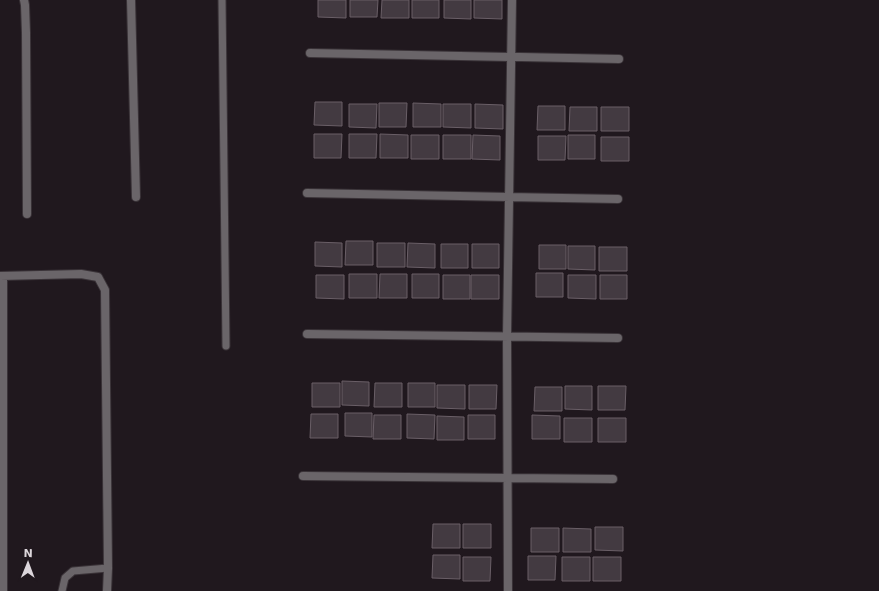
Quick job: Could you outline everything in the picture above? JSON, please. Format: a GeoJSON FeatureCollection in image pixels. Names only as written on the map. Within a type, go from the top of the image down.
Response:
{"type":"FeatureCollection","features":[{"type":"Feature","properties":{"kind":"street"},"geometry":{"type":"LineString","coordinates":[[24,0],[26,33],[27,214]]}},
{"type":"Feature","properties":{"kind":"street"},"geometry":{"type":"LineString","coordinates":[[131,0],[136,197]]}},
{"type":"Feature","properties":{"kind":"street"},"geometry":{"type":"LineString","coordinates":[[508,591],[507,478],[512,0]]}},
{"type":"Feature","properties":{"kind":"street"},"geometry":{"type":"LineString","coordinates":[[310,53],[619,59]]}},
{"type":"Feature","properties":{"kind":"street"},"geometry":{"type":"LineString","coordinates":[[307,193],[618,199]]}},
{"type":"Feature","properties":{"kind":"street"},"geometry":{"type":"LineString","coordinates":[[3,591],[2,276],[81,274],[98,277],[105,290],[107,591]]}},
{"type":"Feature","properties":{"kind":"street"},"geometry":{"type":"LineString","coordinates":[[308,334],[618,338]]}},
{"type":"Feature","properties":{"kind":"street"},"geometry":{"type":"LineString","coordinates":[[303,476],[613,479]]}},
{"type":"Feature","properties":{"kind":"lane"},"geometry":{"type":"LineString","coordinates":[[222,0],[226,346]]}},
{"type":"Feature","properties":{"kind":"lane"},"geometry":{"type":"LineString","coordinates":[[62,591],[65,578],[73,571],[108,568]]}},
{"type":"Feature","properties":{"kind":"building"},"geometry":{"type":"Polygon","coordinates":[[[318,0],[346,0],[346,18],[318,17],[318,0]]]}},
{"type":"Feature","properties":{"kind":"building"},"geometry":{"type":"Polygon","coordinates":[[[350,0],[378,0],[377,17],[350,17],[350,0]]]}},
{"type":"Feature","properties":{"kind":"building"},"geometry":{"type":"Polygon","coordinates":[[[382,0],[409,0],[409,18],[381,18],[382,0]]]}},
{"type":"Feature","properties":{"kind":"building"},"geometry":{"type":"Polygon","coordinates":[[[412,0],[439,0],[439,18],[412,18],[412,0]]]}},
{"type":"Feature","properties":{"kind":"building"},"geometry":{"type":"Polygon","coordinates":[[[444,0],[471,0],[471,19],[444,18],[444,0]]]}},
{"type":"Feature","properties":{"kind":"building"},"geometry":{"type":"Polygon","coordinates":[[[474,0],[502,0],[502,19],[474,18],[474,0]]]}},
{"type":"Feature","properties":{"kind":"building"},"geometry":{"type":"Polygon","coordinates":[[[315,102],[342,102],[342,126],[314,125],[315,102]]]}},
{"type":"Feature","properties":{"kind":"building"},"geometry":{"type":"Polygon","coordinates":[[[379,103],[407,103],[406,127],[379,127],[379,103]]]}},
{"type":"Feature","properties":{"kind":"building"},"geometry":{"type":"Polygon","coordinates":[[[413,103],[441,104],[441,127],[413,127],[413,103]]]}},
{"type":"Feature","properties":{"kind":"building"},"geometry":{"type":"Polygon","coordinates":[[[349,104],[377,104],[376,128],[349,127],[349,104]]]}},
{"type":"Feature","properties":{"kind":"building"},"geometry":{"type":"Polygon","coordinates":[[[443,104],[471,104],[471,128],[443,127],[443,104]]]}},
{"type":"Feature","properties":{"kind":"building"},"geometry":{"type":"Polygon","coordinates":[[[475,104],[503,105],[503,129],[475,128],[475,104]]]}},
{"type":"Feature","properties":{"kind":"building"},"geometry":{"type":"Polygon","coordinates":[[[538,106],[565,106],[565,130],[537,130],[538,106]]]}},
{"type":"Feature","properties":{"kind":"building"},"geometry":{"type":"Polygon","coordinates":[[[570,107],[597,107],[597,131],[569,131],[570,107]]]}},
{"type":"Feature","properties":{"kind":"building"},"geometry":{"type":"Polygon","coordinates":[[[601,107],[629,107],[629,131],[601,131],[601,107]]]}},
{"type":"Feature","properties":{"kind":"building"},"geometry":{"type":"Polygon","coordinates":[[[314,134],[342,134],[341,158],[314,158],[314,134]]]}},
{"type":"Feature","properties":{"kind":"building"},"geometry":{"type":"Polygon","coordinates":[[[349,134],[377,134],[376,158],[349,158],[349,134]]]}},
{"type":"Feature","properties":{"kind":"building"},"geometry":{"type":"Polygon","coordinates":[[[380,134],[408,135],[408,158],[380,158],[380,134]]]}},
{"type":"Feature","properties":{"kind":"building"},"geometry":{"type":"Polygon","coordinates":[[[411,135],[439,135],[439,159],[411,159],[411,135]]]}},
{"type":"Feature","properties":{"kind":"building"},"geometry":{"type":"Polygon","coordinates":[[[443,135],[471,135],[471,159],[443,159],[443,135]]]}},
{"type":"Feature","properties":{"kind":"building"},"geometry":{"type":"Polygon","coordinates":[[[473,135],[500,136],[500,160],[472,159],[473,135]]]}},
{"type":"Feature","properties":{"kind":"building"},"geometry":{"type":"Polygon","coordinates":[[[568,135],[595,135],[595,159],[568,159],[568,135]]]}},
{"type":"Feature","properties":{"kind":"building"},"geometry":{"type":"Polygon","coordinates":[[[538,136],[566,136],[565,160],[538,160],[538,136]]]}},
{"type":"Feature","properties":{"kind":"building"},"geometry":{"type":"Polygon","coordinates":[[[601,137],[629,137],[629,161],[601,161],[601,137]]]}},
{"type":"Feature","properties":{"kind":"building"},"geometry":{"type":"Polygon","coordinates":[[[346,241],[373,241],[373,265],[345,265],[346,241]]]}},
{"type":"Feature","properties":{"kind":"building"},"geometry":{"type":"Polygon","coordinates":[[[315,242],[342,243],[342,267],[315,266],[315,242]]]}},
{"type":"Feature","properties":{"kind":"building"},"geometry":{"type":"Polygon","coordinates":[[[377,243],[405,243],[405,267],[377,267],[377,243]]]}},
{"type":"Feature","properties":{"kind":"building"},"geometry":{"type":"Polygon","coordinates":[[[408,243],[435,244],[435,268],[407,267],[408,243]]]}},
{"type":"Feature","properties":{"kind":"building"},"geometry":{"type":"Polygon","coordinates":[[[441,244],[468,244],[468,268],[441,268],[441,244]]]}},
{"type":"Feature","properties":{"kind":"building"},"geometry":{"type":"Polygon","coordinates":[[[472,244],[499,244],[499,268],[472,268],[472,244]]]}},
{"type":"Feature","properties":{"kind":"building"},"geometry":{"type":"Polygon","coordinates":[[[539,245],[566,245],[566,269],[539,269],[539,245]]]}},
{"type":"Feature","properties":{"kind":"building"},"geometry":{"type":"Polygon","coordinates":[[[568,246],[595,246],[595,270],[568,269],[568,246]]]}},
{"type":"Feature","properties":{"kind":"building"},"geometry":{"type":"Polygon","coordinates":[[[599,247],[627,247],[627,271],[599,271],[599,247]]]}},
{"type":"Feature","properties":{"kind":"building"},"geometry":{"type":"Polygon","coordinates":[[[536,273],[563,273],[563,297],[536,297],[536,273]]]}},
{"type":"Feature","properties":{"kind":"building"},"geometry":{"type":"Polygon","coordinates":[[[349,274],[377,274],[377,298],[349,298],[349,274]]]}},
{"type":"Feature","properties":{"kind":"building"},"geometry":{"type":"Polygon","coordinates":[[[380,274],[407,274],[407,298],[379,298],[380,274]]]}},
{"type":"Feature","properties":{"kind":"building"},"geometry":{"type":"Polygon","coordinates":[[[412,274],[439,274],[439,298],[412,298],[412,274]]]}},
{"type":"Feature","properties":{"kind":"building"},"geometry":{"type":"Polygon","coordinates":[[[316,275],[344,275],[344,299],[316,298],[316,275]]]}},
{"type":"Feature","properties":{"kind":"building"},"geometry":{"type":"Polygon","coordinates":[[[443,275],[470,275],[470,299],[443,299],[443,275]]]}},
{"type":"Feature","properties":{"kind":"building"},"geometry":{"type":"Polygon","coordinates":[[[471,275],[499,275],[499,299],[471,299],[471,275]]]}},
{"type":"Feature","properties":{"kind":"building"},"geometry":{"type":"Polygon","coordinates":[[[568,275],[596,275],[596,299],[568,298],[568,275]]]}},
{"type":"Feature","properties":{"kind":"building"},"geometry":{"type":"Polygon","coordinates":[[[600,275],[627,275],[627,299],[600,299],[600,275]]]}},
{"type":"Feature","properties":{"kind":"building"},"geometry":{"type":"Polygon","coordinates":[[[342,381],[369,382],[369,406],[342,405],[342,381]]]}},
{"type":"Feature","properties":{"kind":"building"},"geometry":{"type":"Polygon","coordinates":[[[312,383],[340,383],[340,407],[312,407],[312,383]]]}},
{"type":"Feature","properties":{"kind":"building"},"geometry":{"type":"Polygon","coordinates":[[[375,383],[402,383],[402,407],[374,407],[375,383]]]}},
{"type":"Feature","properties":{"kind":"building"},"geometry":{"type":"Polygon","coordinates":[[[408,383],[435,383],[435,407],[408,407],[408,383]]]}},
{"type":"Feature","properties":{"kind":"building"},"geometry":{"type":"Polygon","coordinates":[[[437,385],[465,385],[465,409],[437,408],[437,385]]]}},
{"type":"Feature","properties":{"kind":"building"},"geometry":{"type":"Polygon","coordinates":[[[469,385],[497,385],[496,409],[469,409],[469,385]]]}},
{"type":"Feature","properties":{"kind":"building"},"geometry":{"type":"Polygon","coordinates":[[[565,386],[592,386],[592,410],[565,409],[565,386]]]}},
{"type":"Feature","properties":{"kind":"building"},"geometry":{"type":"Polygon","coordinates":[[[598,386],[626,386],[625,410],[598,410],[598,386]]]}},
{"type":"Feature","properties":{"kind":"building"},"geometry":{"type":"Polygon","coordinates":[[[535,387],[562,387],[562,411],[534,411],[535,387]]]}},
{"type":"Feature","properties":{"kind":"building"},"geometry":{"type":"Polygon","coordinates":[[[345,413],[372,413],[372,437],[345,436],[345,413]]]}},
{"type":"Feature","properties":{"kind":"building"},"geometry":{"type":"Polygon","coordinates":[[[311,414],[338,414],[338,438],[310,438],[311,414]]]}},
{"type":"Feature","properties":{"kind":"building"},"geometry":{"type":"Polygon","coordinates":[[[407,414],[435,415],[434,439],[407,438],[407,414]]]}},
{"type":"Feature","properties":{"kind":"building"},"geometry":{"type":"Polygon","coordinates":[[[374,415],[401,415],[401,439],[373,439],[374,415]]]}},
{"type":"Feature","properties":{"kind":"building"},"geometry":{"type":"Polygon","coordinates":[[[468,415],[495,415],[495,439],[468,439],[468,415]]]}},
{"type":"Feature","properties":{"kind":"building"},"geometry":{"type":"Polygon","coordinates":[[[532,415],[560,416],[560,439],[532,439],[532,415]]]}},
{"type":"Feature","properties":{"kind":"building"},"geometry":{"type":"Polygon","coordinates":[[[437,416],[464,417],[464,440],[437,440],[437,416]]]}},
{"type":"Feature","properties":{"kind":"building"},"geometry":{"type":"Polygon","coordinates":[[[564,418],[592,418],[592,442],[564,442],[564,418]]]}},
{"type":"Feature","properties":{"kind":"building"},"geometry":{"type":"Polygon","coordinates":[[[598,418],[626,418],[626,442],[598,442],[598,418]]]}},
{"type":"Feature","properties":{"kind":"building"},"geometry":{"type":"Polygon","coordinates":[[[433,524],[460,524],[460,548],[432,548],[433,524]]]}},
{"type":"Feature","properties":{"kind":"building"},"geometry":{"type":"Polygon","coordinates":[[[463,524],[491,524],[491,548],[463,548],[463,524]]]}},
{"type":"Feature","properties":{"kind":"building"},"geometry":{"type":"Polygon","coordinates":[[[595,527],[623,527],[623,551],[595,550],[595,527]]]}},
{"type":"Feature","properties":{"kind":"building"},"geometry":{"type":"Polygon","coordinates":[[[531,528],[559,528],[559,552],[531,552],[531,528]]]}},
{"type":"Feature","properties":{"kind":"building"},"geometry":{"type":"Polygon","coordinates":[[[563,528],[591,529],[591,552],[563,552],[563,528]]]}},
{"type":"Feature","properties":{"kind":"building"},"geometry":{"type":"Polygon","coordinates":[[[433,555],[460,555],[460,579],[432,578],[433,555]]]}},
{"type":"Feature","properties":{"kind":"building"},"geometry":{"type":"Polygon","coordinates":[[[528,556],[556,556],[555,580],[528,580],[528,556]]]}},
{"type":"Feature","properties":{"kind":"building"},"geometry":{"type":"Polygon","coordinates":[[[463,557],[491,557],[490,581],[463,581],[463,557]]]}},
{"type":"Feature","properties":{"kind":"building"},"geometry":{"type":"Polygon","coordinates":[[[562,557],[590,557],[590,581],[562,581],[562,557]]]}},
{"type":"Feature","properties":{"kind":"building"},"geometry":{"type":"Polygon","coordinates":[[[593,557],[621,557],[621,581],[593,581],[593,557]]]}}]}
